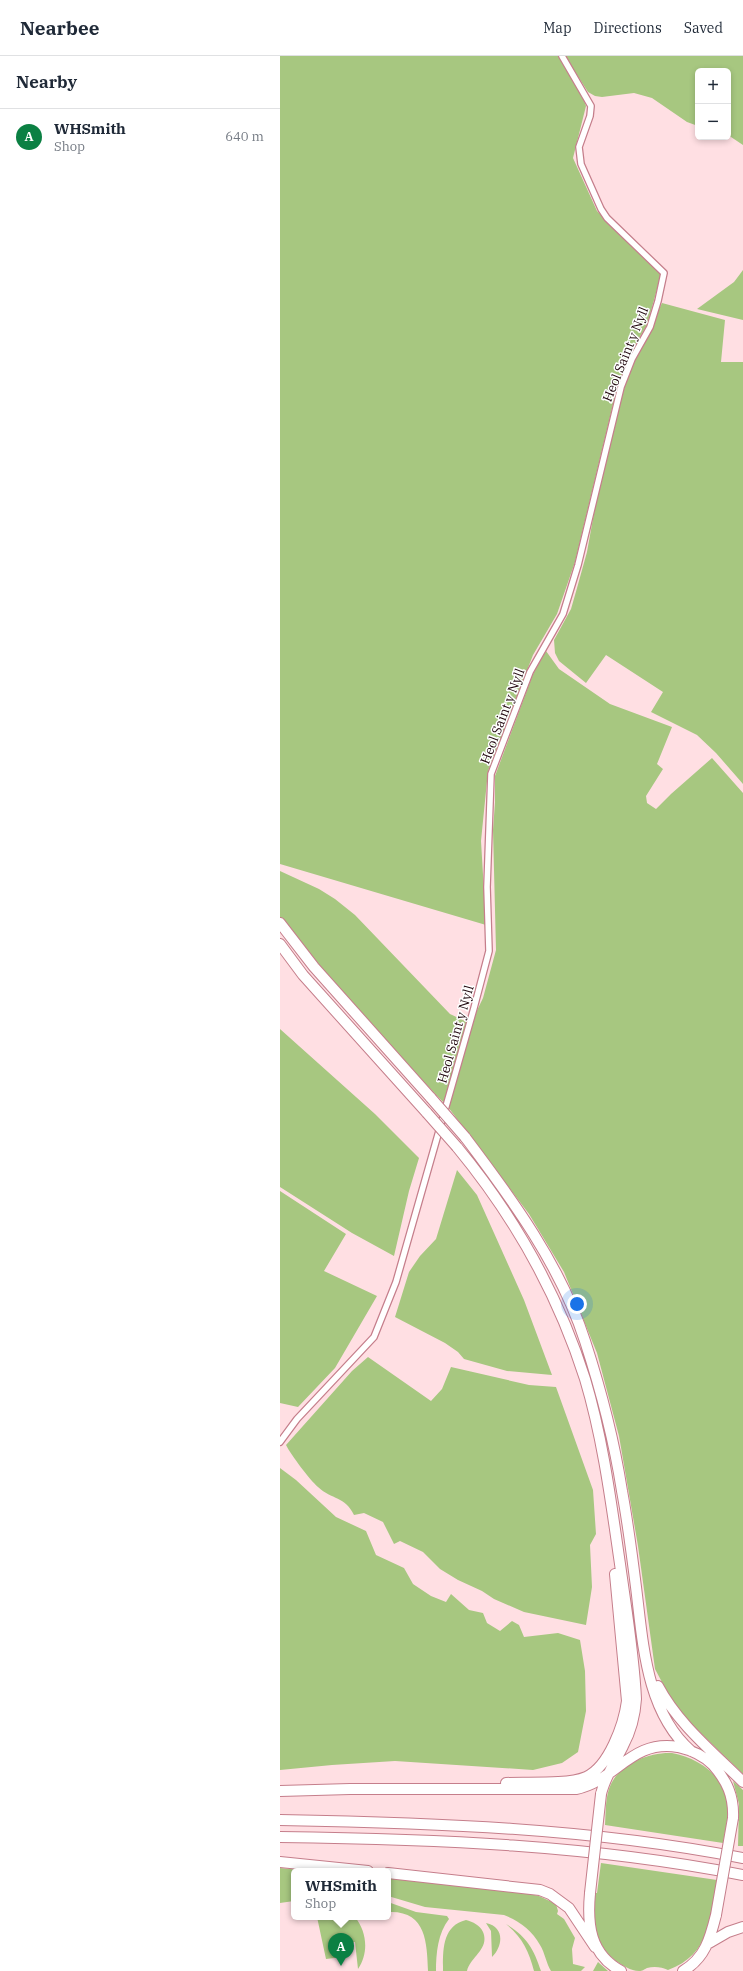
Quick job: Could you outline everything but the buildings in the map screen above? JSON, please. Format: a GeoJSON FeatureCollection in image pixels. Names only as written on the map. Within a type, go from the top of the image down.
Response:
{"type":"FeatureCollection","features":[{"type":"Feature","properties":{"kind":"highway"},"geometry":{"type":"LineString","coordinates":[[280,923],[314,967],[465,1137],[526,1222],[565,1292],[584,1339],[610,1425],[617,1460],[643,1644],[650,1672],[652,1688],[668,1725],[676,1737],[691,1751],[711,1763],[743,1786]]}},
{"type":"Feature","properties":{"kind":"highway"},"geometry":{"type":"LineString","coordinates":[[280,944],[303,975],[458,1147],[484,1179],[536,1262],[562,1317],[585,1380],[600,1442],[612,1502],[636,1699],[632,1726],[610,1772],[602,1794],[590,1893],[589,1924],[595,1947]]}},
{"type":"Feature","properties":{"kind":"highway"},"geometry":{"type":"LineString","coordinates":[[388,1789],[456,1784],[575,1780],[584,1778],[596,1770],[618,1736],[624,1720],[626,1701],[613,1554],[612,1502]]}},
{"type":"Feature","properties":{"kind":"highway"},"geometry":{"type":"LineString","coordinates":[[650,1672],[667,1703],[680,1720],[743,1782]]}},
{"type":"Feature","properties":{"kind":"highway"},"geometry":{"type":"LineString","coordinates":[[280,1791],[388,1789],[576,1789],[596,1783],[633,1755],[653,1748],[673,1747],[691,1751]]}},
{"type":"Feature","properties":{"kind":"highway"},"geometry":{"type":"LineString","coordinates":[[682,1971],[690,1967],[701,1956],[709,1943],[716,1915],[733,1818],[733,1802],[729,1789],[723,1777],[711,1763]]}},
{"type":"Feature","properties":{"kind":"highway"},"geometry":{"type":"LineString","coordinates":[[280,1820],[433,1824],[587,1834],[676,1846],[743,1858]]}},
{"type":"Feature","properties":{"kind":"highway"},"geometry":{"type":"LineString","coordinates":[[280,1837],[466,1842],[575,1850],[674,1863],[743,1875]]}},
{"type":"Feature","properties":{"kind":"highway"},"geometry":{"type":"LineString","coordinates":[[280,1862],[339,1868]]}},
{"type":"Feature","properties":{"kind":"highway"},"geometry":{"type":"LineString","coordinates":[[391,1873],[540,1890],[555,1897],[569,1908],[595,1947],[608,1963],[620,1971]]}},
{"type":"Feature","properties":{"kind":"highway"},"geometry":{"type":"LineString","coordinates":[[709,1943],[728,1932],[743,1927]]}},
{"type":"Feature","properties":{"kind":"street","name":"Heol Saint y Nyll"},"geometry":{"type":"LineString","coordinates":[[280,1442],[297,1419],[374,1337],[396,1282],[489,951],[487,887],[491,774],[530,672],[563,614],[578,565],[621,387],[632,359],[650,327],[658,301],[664,273],[607,218],[601,209],[581,164],[579,147],[590,116],[591,106],[562,56]]}},
{"type":"Feature","properties":{"kind":"green space"},"geometry":{"type":"Polygon","coordinates":[[[280,56],[559,56],[582,94],[586,106],[573,158],[597,211],[661,275],[647,325],[635,345],[616,392],[575,562],[557,614],[533,655],[488,771],[481,841],[486,925],[280,864],[280,56]]]}},
{"type":"Feature","properties":{"kind":"green space"},"geometry":{"type":"Polygon","coordinates":[[[565,56],[743,56],[743,145],[731,137],[731,68],[695,68],[695,125],[687,122],[652,98],[634,93],[602,97],[595,96],[588,92],[565,56]]]}},
{"type":"Feature","properties":{"kind":"green space"},"geometry":{"type":"Polygon","coordinates":[[[743,270],[743,320],[697,309],[734,282],[743,270]]]}},
{"type":"Feature","properties":{"kind":"green space"},"geometry":{"type":"Polygon","coordinates":[[[662,303],[725,320],[721,362],[743,362],[743,784],[716,753],[697,735],[651,712],[663,692],[606,655],[586,683],[559,661],[555,653],[554,640],[571,609],[587,552],[601,474],[630,367],[662,303]]]}},
{"type":"Feature","properties":{"kind":"green space"},"geometry":{"type":"Polygon","coordinates":[[[546,651],[559,669],[610,704],[672,727],[657,764],[663,769],[646,796],[647,803],[656,809],[712,758],[743,793],[743,1774],[682,1715],[672,1701],[655,1669],[638,1546],[619,1436],[597,1353],[564,1272],[529,1214],[448,1107],[472,1021],[483,998],[496,950],[493,830],[495,776],[533,674],[546,651]]]}},
{"type":"Feature","properties":{"kind":"green space"},"geometry":{"type":"Polygon","coordinates":[[[280,871],[319,889],[335,899],[355,915],[450,1014],[467,1022],[444,1103],[353,1008],[280,927],[280,871]]]}},
{"type":"Feature","properties":{"kind":"green space"},"geometry":{"type":"Polygon","coordinates":[[[280,1029],[375,1114],[419,1158],[409,1191],[394,1256],[352,1233],[280,1187],[280,1029]]]}},
{"type":"Feature","properties":{"kind":"green space"},"geometry":{"type":"Polygon","coordinates":[[[457,1170],[477,1195],[524,1300],[552,1375],[507,1371],[464,1359],[458,1352],[445,1343],[395,1317],[409,1272],[420,1256],[436,1239],[457,1170]]]}},
{"type":"Feature","properties":{"kind":"green space"},"geometry":{"type":"Polygon","coordinates":[[[280,1191],[346,1234],[324,1271],[377,1296],[335,1368],[298,1407],[280,1403],[280,1191]]]}},
{"type":"Feature","properties":{"kind":"green space"},"geometry":{"type":"Polygon","coordinates":[[[368,1357],[431,1401],[442,1389],[451,1367],[529,1385],[556,1387],[593,1490],[596,1534],[590,1545],[592,1587],[586,1625],[524,1612],[494,1599],[482,1591],[458,1580],[440,1569],[423,1552],[400,1541],[394,1544],[383,1522],[364,1513],[354,1515],[347,1504],[323,1491],[306,1473],[286,1445],[352,1371],[368,1357]]]}},
{"type":"Feature","properties":{"kind":"green space"},"geometry":{"type":"Polygon","coordinates":[[[280,1468],[296,1480],[336,1517],[366,1531],[376,1555],[404,1568],[413,1584],[431,1596],[446,1602],[451,1594],[469,1610],[483,1613],[487,1623],[500,1631],[512,1621],[519,1625],[524,1637],[558,1633],[580,1640],[585,1671],[586,1711],[578,1752],[562,1763],[533,1770],[395,1761],[280,1770],[280,1468]]]}},
{"type":"Feature","properties":{"kind":"green space"},"geometry":{"type":"Polygon","coordinates":[[[672,1753],[690,1758],[699,1763],[707,1768],[720,1782],[728,1804],[723,1843],[605,1825],[606,1804],[609,1789],[622,1770],[637,1760],[655,1754],[672,1753]]]}},
{"type":"Feature","properties":{"kind":"green space"},"geometry":{"type":"Polygon","coordinates":[[[733,1781],[743,1790],[743,1846],[738,1846],[739,1804],[733,1781]]]}},
{"type":"Feature","properties":{"kind":"green space"},"geometry":{"type":"Polygon","coordinates":[[[601,1863],[717,1880],[706,1934],[693,1955],[682,1963],[668,1970],[652,1967],[639,1971],[624,1966],[608,1954],[599,1939],[594,1922],[594,1893],[597,1893],[601,1863]]]}},
{"type":"Feature","properties":{"kind":"green space"},"geometry":{"type":"Polygon","coordinates":[[[280,1868],[291,1869],[291,1901],[280,1903],[280,1868]]]}},
{"type":"Feature","properties":{"kind":"green space"},"geometry":{"type":"Polygon","coordinates":[[[391,1878],[514,1891],[539,1896],[556,1904],[558,1911],[557,1914],[564,1919],[575,1938],[572,1949],[573,1964],[585,1967],[581,1971],[551,1971],[542,1948],[529,1930],[515,1920],[504,1915],[425,1907],[391,1897],[391,1878]]]}},
{"type":"Feature","properties":{"kind":"green space"},"geometry":{"type":"Polygon","coordinates":[[[391,1903],[416,1912],[447,1916],[449,1919],[442,1930],[438,1944],[436,1971],[428,1971],[427,1949],[422,1930],[417,1922],[410,1916],[391,1912],[391,1903]]]}},
{"type":"Feature","properties":{"kind":"green space"},"geometry":{"type":"Polygon","coordinates":[[[318,1920],[357,1920],[362,1929],[365,1943],[364,1956],[358,1969],[355,1942],[340,1945],[342,1957],[326,1959],[318,1920]]]}},
{"type":"Feature","properties":{"kind":"green space"},"geometry":{"type":"Polygon","coordinates":[[[466,1920],[476,1924],[482,1930],[484,1943],[482,1948],[472,1961],[467,1971],[443,1971],[444,1947],[448,1933],[458,1923],[466,1920]]]}},
{"type":"Feature","properties":{"kind":"green space"},"geometry":{"type":"Polygon","coordinates":[[[486,1923],[496,1928],[500,1937],[500,1942],[496,1953],[492,1957],[491,1931],[486,1923]]]}},
{"type":"Feature","properties":{"kind":"green space"},"geometry":{"type":"Polygon","coordinates":[[[506,1924],[524,1938],[532,1950],[541,1971],[534,1971],[530,1957],[521,1939],[506,1924]]]}},
{"type":"Feature","properties":{"kind":"green space"},"geometry":{"type":"Polygon","coordinates":[[[598,1962],[608,1971],[593,1971],[598,1962]]]}},
{"type":"Feature","properties":{"kind":"place","name":"WHSmith"},"geometry":{"type":"Point","coordinates":[341,1966]}}]}
